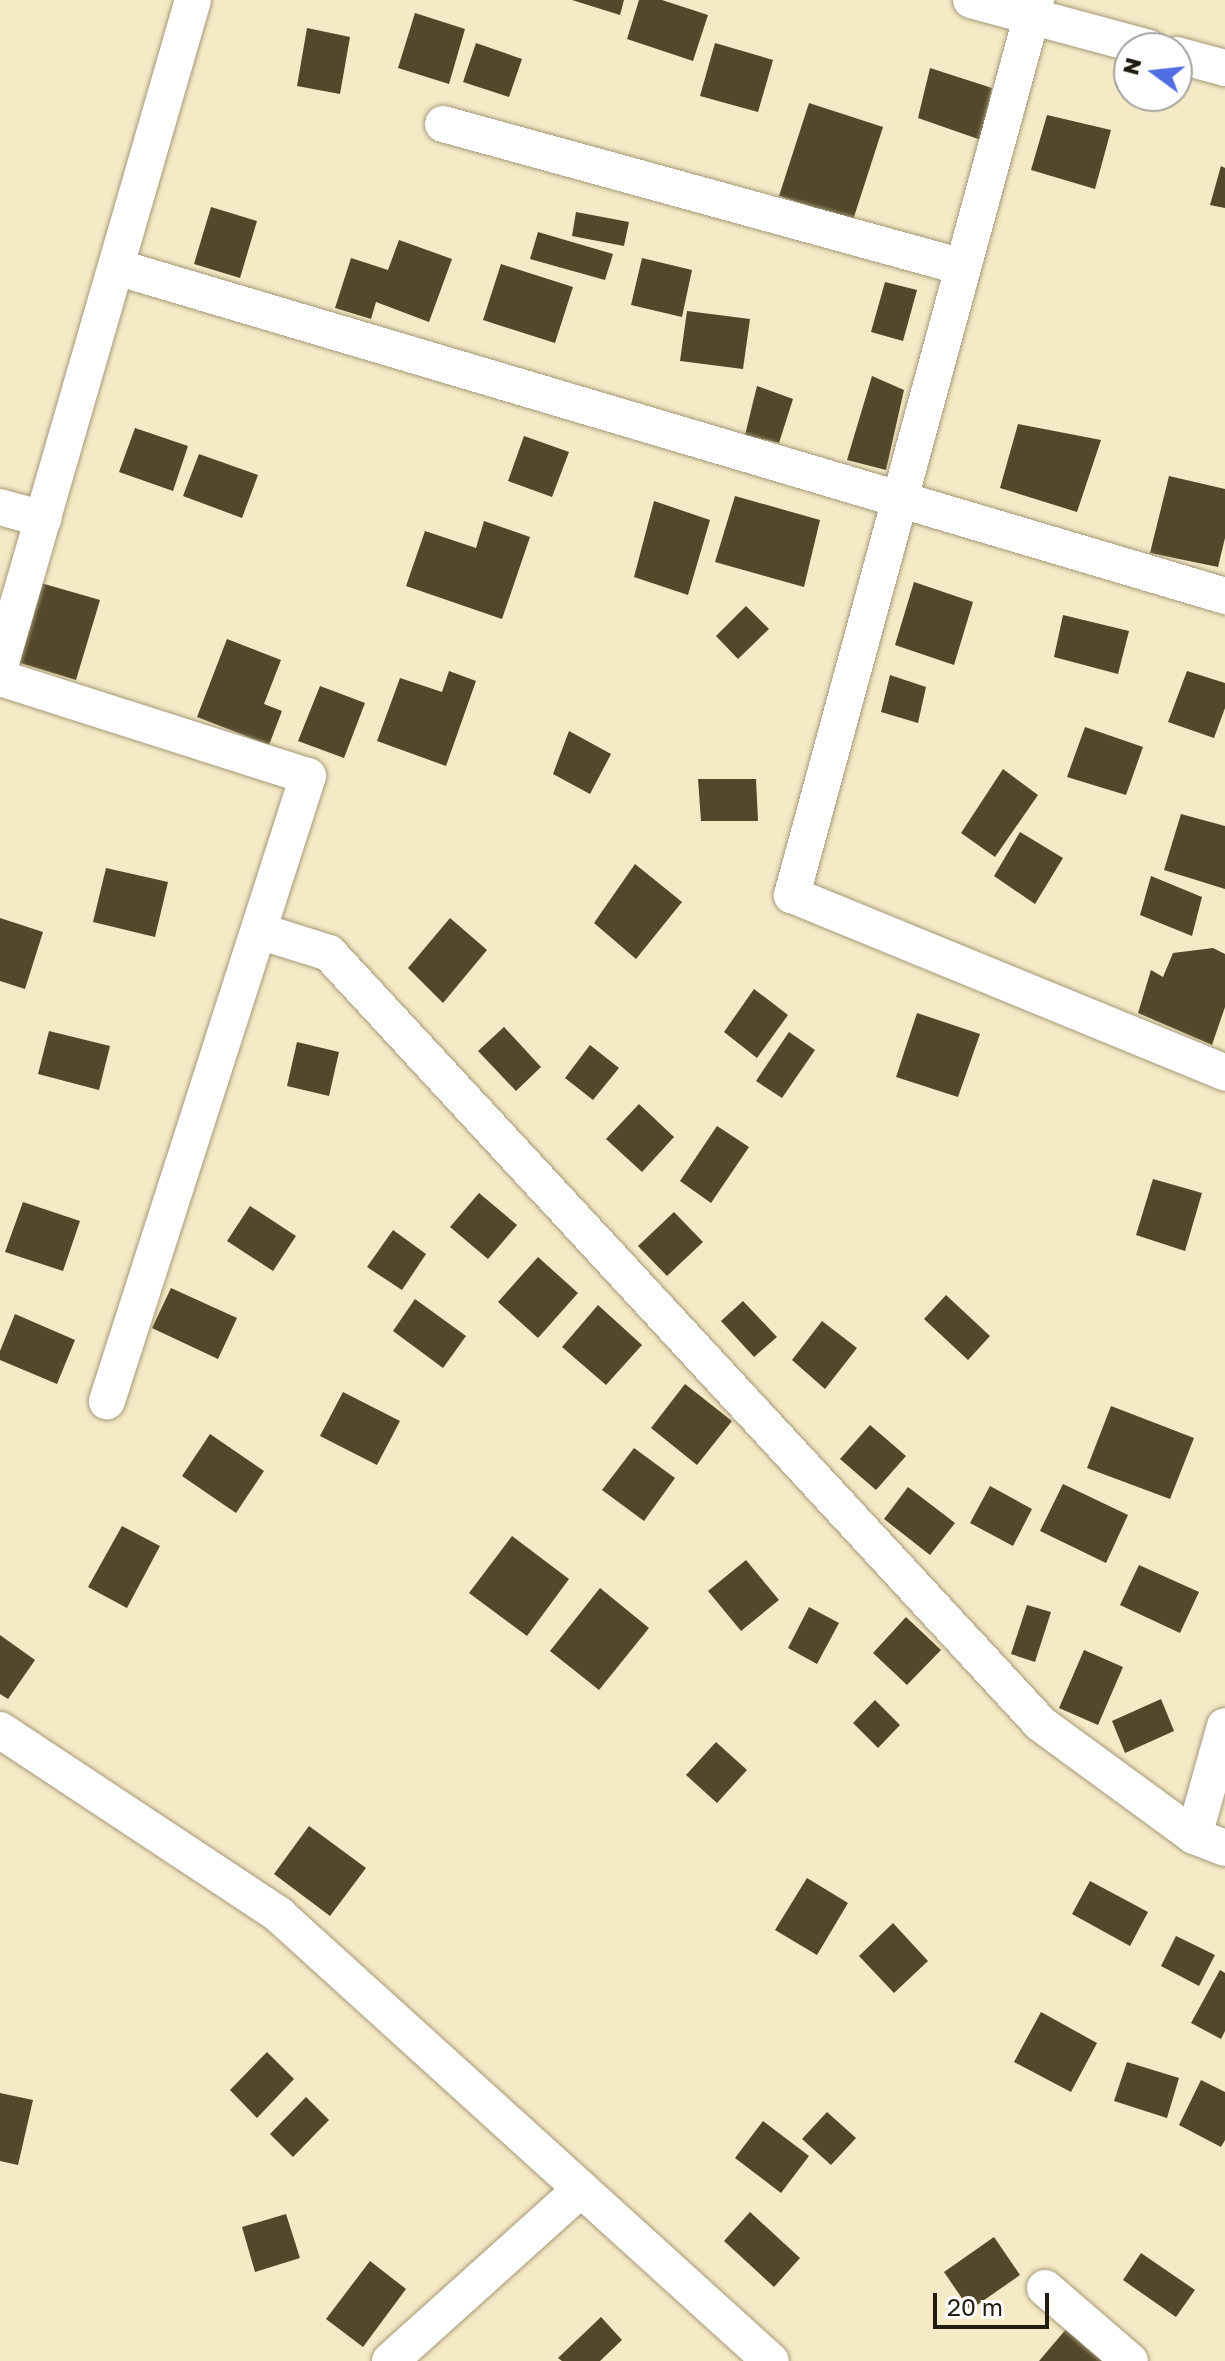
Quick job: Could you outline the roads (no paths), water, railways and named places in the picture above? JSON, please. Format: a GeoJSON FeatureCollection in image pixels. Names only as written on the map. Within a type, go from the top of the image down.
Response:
{"type":"FeatureCollection","features":[{"type":"Feature","properties":{"kind":"street"},"geometry":{"type":"LineString","coordinates":[[0,666],[193,0]]}},
{"type":"Feature","properties":{"kind":"street"},"geometry":{"type":"LineString","coordinates":[[971,0],[1034,9],[1113,36]]}},
{"type":"Feature","properties":{"kind":"street"},"geometry":{"type":"LineString","coordinates":[[1034,9],[792,895],[1225,1073]]}},
{"type":"Feature","properties":{"kind":"street"},"geometry":{"type":"LineString","coordinates":[[1193,59],[1225,68]]}},
{"type":"Feature","properties":{"kind":"street"},"geometry":{"type":"LineString","coordinates":[[443,124],[963,267]]}},
{"type":"Feature","properties":{"kind":"street"},"geometry":{"type":"LineString","coordinates":[[116,267],[1225,596]]}},
{"type":"Feature","properties":{"kind":"street"},"geometry":{"type":"LineString","coordinates":[[0,507],[43,519]]}},
{"type":"Feature","properties":{"kind":"street"},"geometry":{"type":"LineString","coordinates":[[0,678],[308,776],[107,1401]]}},
{"type":"Feature","properties":{"kind":"street"},"geometry":{"type":"LineString","coordinates":[[259,931],[329,953],[1041,1724],[1209,1842],[1225,1726]]}},
{"type":"Feature","properties":{"kind":"street"},"geometry":{"type":"LineString","coordinates":[[0,1730],[279,1915],[771,2361]]}},
{"type":"Feature","properties":{"kind":"street"},"geometry":{"type":"LineString","coordinates":[[390,2361],[581,2189]]}},
{"type":"Feature","properties":{"kind":"street"},"geometry":{"type":"LineString","coordinates":[[1045,2288],[1130,2361]]}}]}
